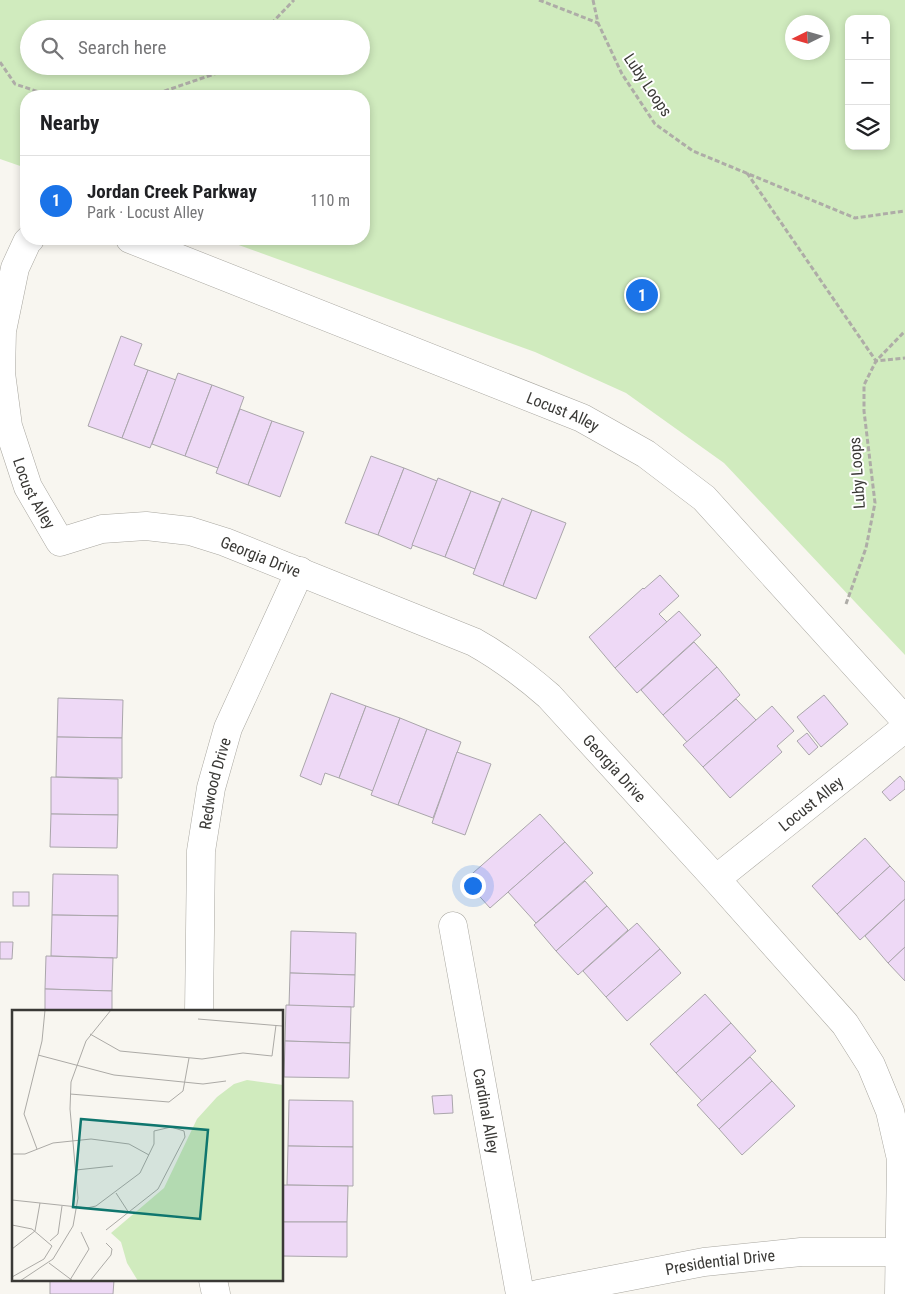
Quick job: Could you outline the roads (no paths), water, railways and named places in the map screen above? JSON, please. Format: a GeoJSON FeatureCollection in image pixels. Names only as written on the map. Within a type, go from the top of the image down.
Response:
{"type":"FeatureCollection","features":[{"type":"Feature","properties":{"kind":"street","name":"Locust Alley"},"geometry":{"type":"LineString","coordinates":[[26,245],[15,268],[2,331],[1,374],[8,426],[28,487],[60,542]]}},
{"type":"Feature","properties":{"kind":"street","name":"Locust Alley"},"geometry":{"type":"LineString","coordinates":[[145,245],[582,418],[646,454],[704,498],[905,720]]}},
{"type":"Feature","properties":{"kind":"street","name":"Georgia Drive"},"geometry":{"type":"LineString","coordinates":[[60,542],[111,528],[146,526],[190,531],[225,542],[300,571],[474,642],[533,682],[556,704],[716,879],[845,1024],[871,1065],[890,1111],[901,1159],[902,1252],[899,1294]]}},
{"type":"Feature","properties":{"kind":"street","name":"Redwood Drive"},"geometry":{"type":"LineString","coordinates":[[200,1010],[201,851],[211,788],[228,728],[300,571]]}},
{"type":"Feature","properties":{"kind":"street","name":"Locust Alley"},"geometry":{"type":"LineString","coordinates":[[716,879],[905,728]]}},
{"type":"Feature","properties":{"kind":"street","name":"Cardinal Alley"},"geometry":{"type":"LineString","coordinates":[[454,926],[520,1294]]}},
{"type":"Feature","properties":{"kind":"street","name":"Presidential Drive"},"geometry":{"type":"LineString","coordinates":[[538,1294],[704,1262],[801,1252],[902,1252]]}},
{"type":"Feature","properties":{"kind":"place","name":"Jordan Creek Parkway"},"geometry":{"type":"Point","coordinates":[642,295]}}]}
